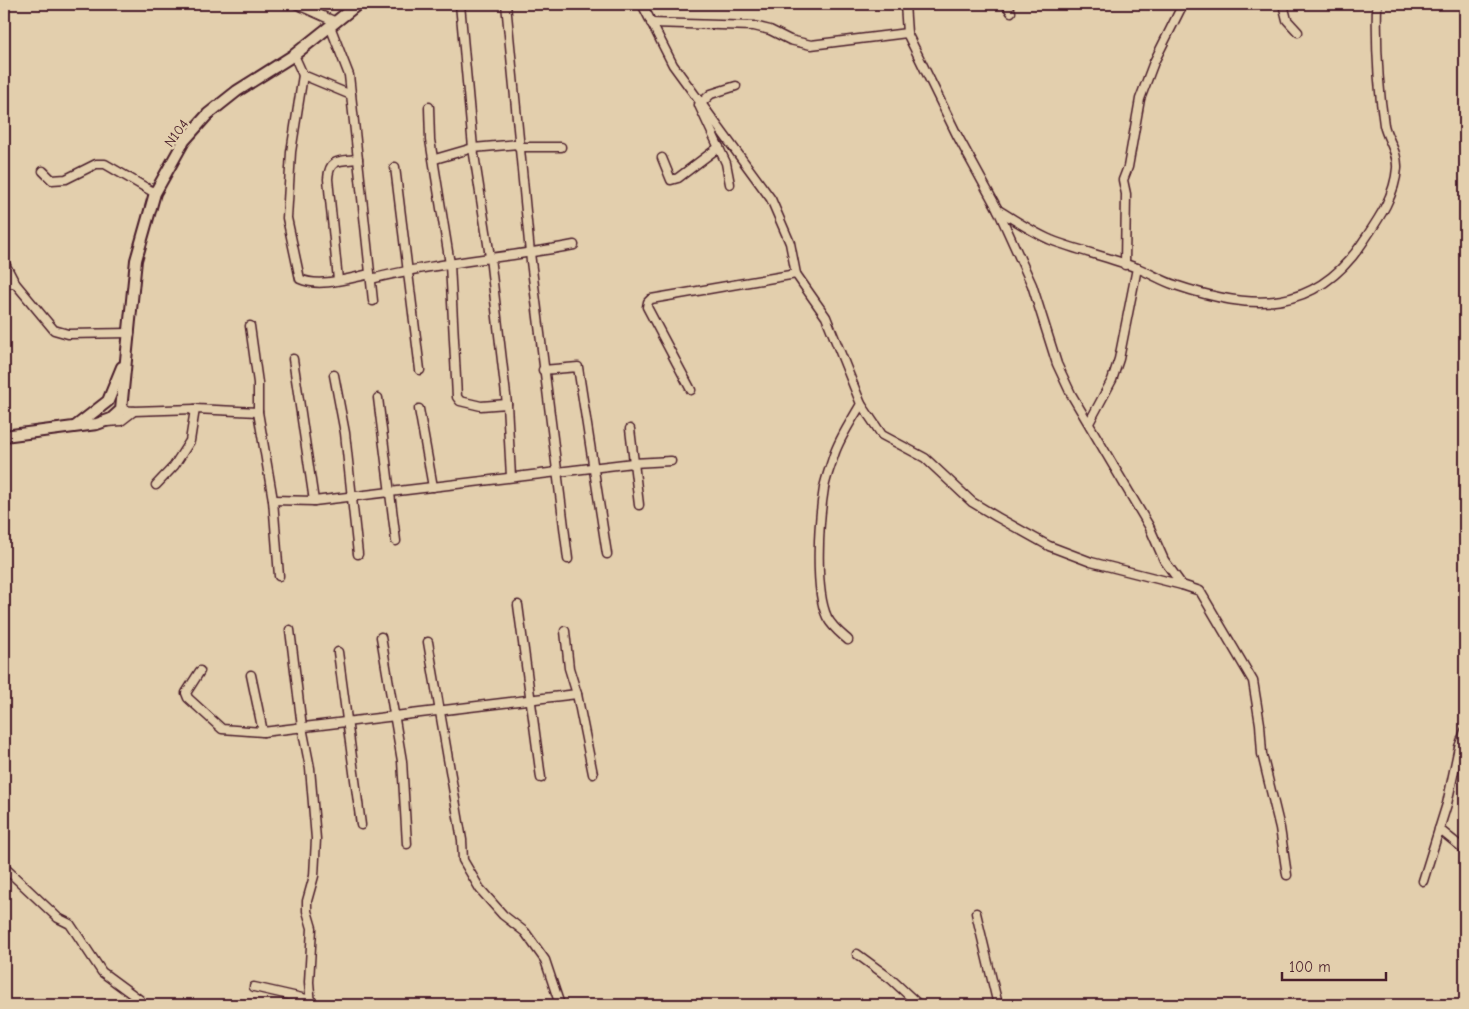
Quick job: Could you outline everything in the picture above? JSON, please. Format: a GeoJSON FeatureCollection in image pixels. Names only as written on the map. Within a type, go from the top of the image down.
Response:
{"type":"FeatureCollection","features":[{"type":"Feature","properties":{"kind":"street"},"geometry":{"type":"LineString","coordinates":[[296,4],[307,6],[333,24],[349,75],[373,301]]}},
{"type":"Feature","properties":{"kind":"street","name":"N104"},"geometry":{"type":"LineString","coordinates":[[121,410],[129,349],[136,260],[154,193],[184,141],[208,114],[238,91],[294,55],[358,4]]}},
{"type":"Feature","properties":{"kind":"street"},"geometry":{"type":"LineString","coordinates":[[460,4],[473,148],[490,257],[507,404],[511,477]]}},
{"type":"Feature","properties":{"kind":"street"},"geometry":{"type":"LineString","coordinates":[[506,4],[518,146],[543,370],[568,559]]}},
{"type":"Feature","properties":{"kind":"street"},"geometry":{"type":"LineString","coordinates":[[642,4],[673,65],[771,199],[790,242],[796,274],[826,318],[861,404],[882,435],[925,458],[972,502],[1048,546],[1091,562],[1200,591],[1253,681],[1260,724],[1262,754],[1280,828],[1287,875]]}},
{"type":"Feature","properties":{"kind":"street"},"geometry":{"type":"LineString","coordinates":[[905,4],[907,33],[957,135],[998,210],[1032,286],[1057,364],[1071,394],[1149,526],[1164,560],[1182,585]]}},
{"type":"Feature","properties":{"kind":"street"},"geometry":{"type":"LineString","coordinates":[[1006,4],[1012,12]]}},
{"type":"Feature","properties":{"kind":"street"},"geometry":{"type":"LineString","coordinates":[[1125,264],[1126,194],[1123,180],[1128,167],[1140,99],[1154,62],[1183,4]]}},
{"type":"Feature","properties":{"kind":"street"},"geometry":{"type":"LineString","coordinates":[[1283,4],[1287,20],[1298,32]]}},
{"type":"Feature","properties":{"kind":"street"},"geometry":{"type":"LineString","coordinates":[[998,210],[1049,239],[1137,268],[1174,285],[1232,302],[1258,303],[1281,301],[1323,286],[1352,257],[1391,198],[1397,167],[1394,151],[1386,133],[1381,106],[1376,33],[1377,4]]}},
{"type":"Feature","properties":{"kind":"street"},"geometry":{"type":"LineString","coordinates":[[652,23],[754,26],[770,30],[790,40],[810,44],[907,33]]}},
{"type":"Feature","properties":{"kind":"street"},"geometry":{"type":"LineString","coordinates":[[294,55],[303,75],[291,152],[287,218],[300,279],[306,282],[370,276],[490,257],[530,253],[574,244]]}},
{"type":"Feature","properties":{"kind":"street"},"geometry":{"type":"LineString","coordinates":[[303,75],[352,95]]}},
{"type":"Feature","properties":{"kind":"street"},"geometry":{"type":"LineString","coordinates":[[730,184],[729,173],[719,148],[699,108],[700,102],[710,94],[736,86]]}},
{"type":"Feature","properties":{"kind":"street"},"geometry":{"type":"LineString","coordinates":[[429,107],[430,140],[435,159],[450,264],[457,398],[460,401],[481,406],[507,404]]}},
{"type":"Feature","properties":{"kind":"street"},"geometry":{"type":"LineString","coordinates":[[435,159],[473,148],[561,147]]}},
{"type":"Feature","properties":{"kind":"street"},"geometry":{"type":"LineString","coordinates":[[662,158],[672,180],[678,178],[719,148]]}},
{"type":"Feature","properties":{"kind":"street"},"geometry":{"type":"LineString","coordinates":[[338,280],[328,168],[340,161],[358,159]]}},
{"type":"Feature","properties":{"kind":"street"},"geometry":{"type":"LineString","coordinates":[[43,172],[52,180],[66,179],[96,164],[104,164],[154,193]]}},
{"type":"Feature","properties":{"kind":"street"},"geometry":{"type":"LineString","coordinates":[[395,167],[420,370]]}},
{"type":"Feature","properties":{"kind":"street"},"geometry":{"type":"LineString","coordinates":[[4,262],[15,283],[54,330],[68,334],[130,333]]}},
{"type":"Feature","properties":{"kind":"street"},"geometry":{"type":"LineString","coordinates":[[1089,424],[1112,380],[1119,359],[1137,268]]}},
{"type":"Feature","properties":{"kind":"street"},"geometry":{"type":"LineString","coordinates":[[691,390],[647,307],[648,302],[651,299],[796,274]]}},
{"type":"Feature","properties":{"kind":"street"},"geometry":{"type":"LineString","coordinates":[[4,284],[15,283]]}},
{"type":"Feature","properties":{"kind":"street"},"geometry":{"type":"LineString","coordinates":[[250,326],[258,383],[258,412],[273,500],[279,576]]}},
{"type":"Feature","properties":{"kind":"street","name":"N104"},"geometry":{"type":"LineString","coordinates":[[75,427],[108,401],[129,349]]}},
{"type":"Feature","properties":{"kind":"street"},"geometry":{"type":"LineString","coordinates":[[294,359],[314,501]]}},
{"type":"Feature","properties":{"kind":"street"},"geometry":{"type":"LineString","coordinates":[[543,370],[578,367],[607,554]]}},
{"type":"Feature","properties":{"kind":"street"},"geometry":{"type":"LineString","coordinates":[[334,375],[345,433],[358,554]]}},
{"type":"Feature","properties":{"kind":"street"},"geometry":{"type":"LineString","coordinates":[[378,398],[396,541]]}},
{"type":"Feature","properties":{"kind":"street"},"geometry":{"type":"LineString","coordinates":[[848,640],[835,629],[827,618],[821,598],[820,554],[824,487],[835,452],[861,404]]}},
{"type":"Feature","properties":{"kind":"street"},"geometry":{"type":"LineString","coordinates":[[104,423],[116,416],[121,410],[195,409],[258,412]]}},
{"type":"Feature","properties":{"kind":"street"},"geometry":{"type":"LineString","coordinates":[[156,485],[174,466],[190,441],[195,409]]}},
{"type":"Feature","properties":{"kind":"street"},"geometry":{"type":"LineString","coordinates":[[419,409],[432,487]]}},
{"type":"Feature","properties":{"kind":"street"},"geometry":{"type":"LineString","coordinates":[[4,436],[121,421],[134,411]]}},
{"type":"Feature","properties":{"kind":"street"},"geometry":{"type":"LineString","coordinates":[[630,429],[639,506]]}},
{"type":"Feature","properties":{"kind":"street"},"geometry":{"type":"LineString","coordinates":[[273,500],[314,501],[594,467],[671,461]]}},
{"type":"Feature","properties":{"kind":"street"},"geometry":{"type":"LineString","coordinates":[[518,605],[541,778]]}},
{"type":"Feature","properties":{"kind":"street"},"geometry":{"type":"LineString","coordinates":[[254,987],[311,1002],[309,982],[312,928],[307,900],[314,876],[316,839],[310,768],[302,726],[290,630]]}},
{"type":"Feature","properties":{"kind":"street"},"geometry":{"type":"LineString","coordinates":[[565,631],[569,668],[577,694],[593,774]]}},
{"type":"Feature","properties":{"kind":"street"},"geometry":{"type":"LineString","coordinates":[[381,637],[396,716],[402,761],[407,844]]}},
{"type":"Feature","properties":{"kind":"street"},"geometry":{"type":"LineString","coordinates":[[428,642],[441,712],[463,860],[480,889],[503,915],[525,932],[545,960],[560,1005]]}},
{"type":"Feature","properties":{"kind":"street"},"geometry":{"type":"LineString","coordinates":[[338,652],[361,825]]}},
{"type":"Feature","properties":{"kind":"street"},"geometry":{"type":"LineString","coordinates":[[200,671],[186,693],[188,698],[222,729],[263,732],[302,726],[441,712],[577,694]]}},
{"type":"Feature","properties":{"kind":"street"},"geometry":{"type":"LineString","coordinates":[[251,675],[263,732]]}},
{"type":"Feature","properties":{"kind":"street"},"geometry":{"type":"LineString","coordinates":[[1423,881],[1448,804],[1459,748],[1465,732]]}},
{"type":"Feature","properties":{"kind":"street"},"geometry":{"type":"LineString","coordinates":[[1439,829],[1465,850]]}},
{"type":"Feature","properties":{"kind":"street"},"geometry":{"type":"LineString","coordinates":[[4,867],[58,918],[70,924],[102,972],[140,1000],[142,1005]]}},
{"type":"Feature","properties":{"kind":"street"},"geometry":{"type":"LineString","coordinates":[[976,913],[998,1005]]}},
{"type":"Feature","properties":{"kind":"street"},"geometry":{"type":"LineString","coordinates":[[857,954],[891,979],[919,1005]]}}]}
